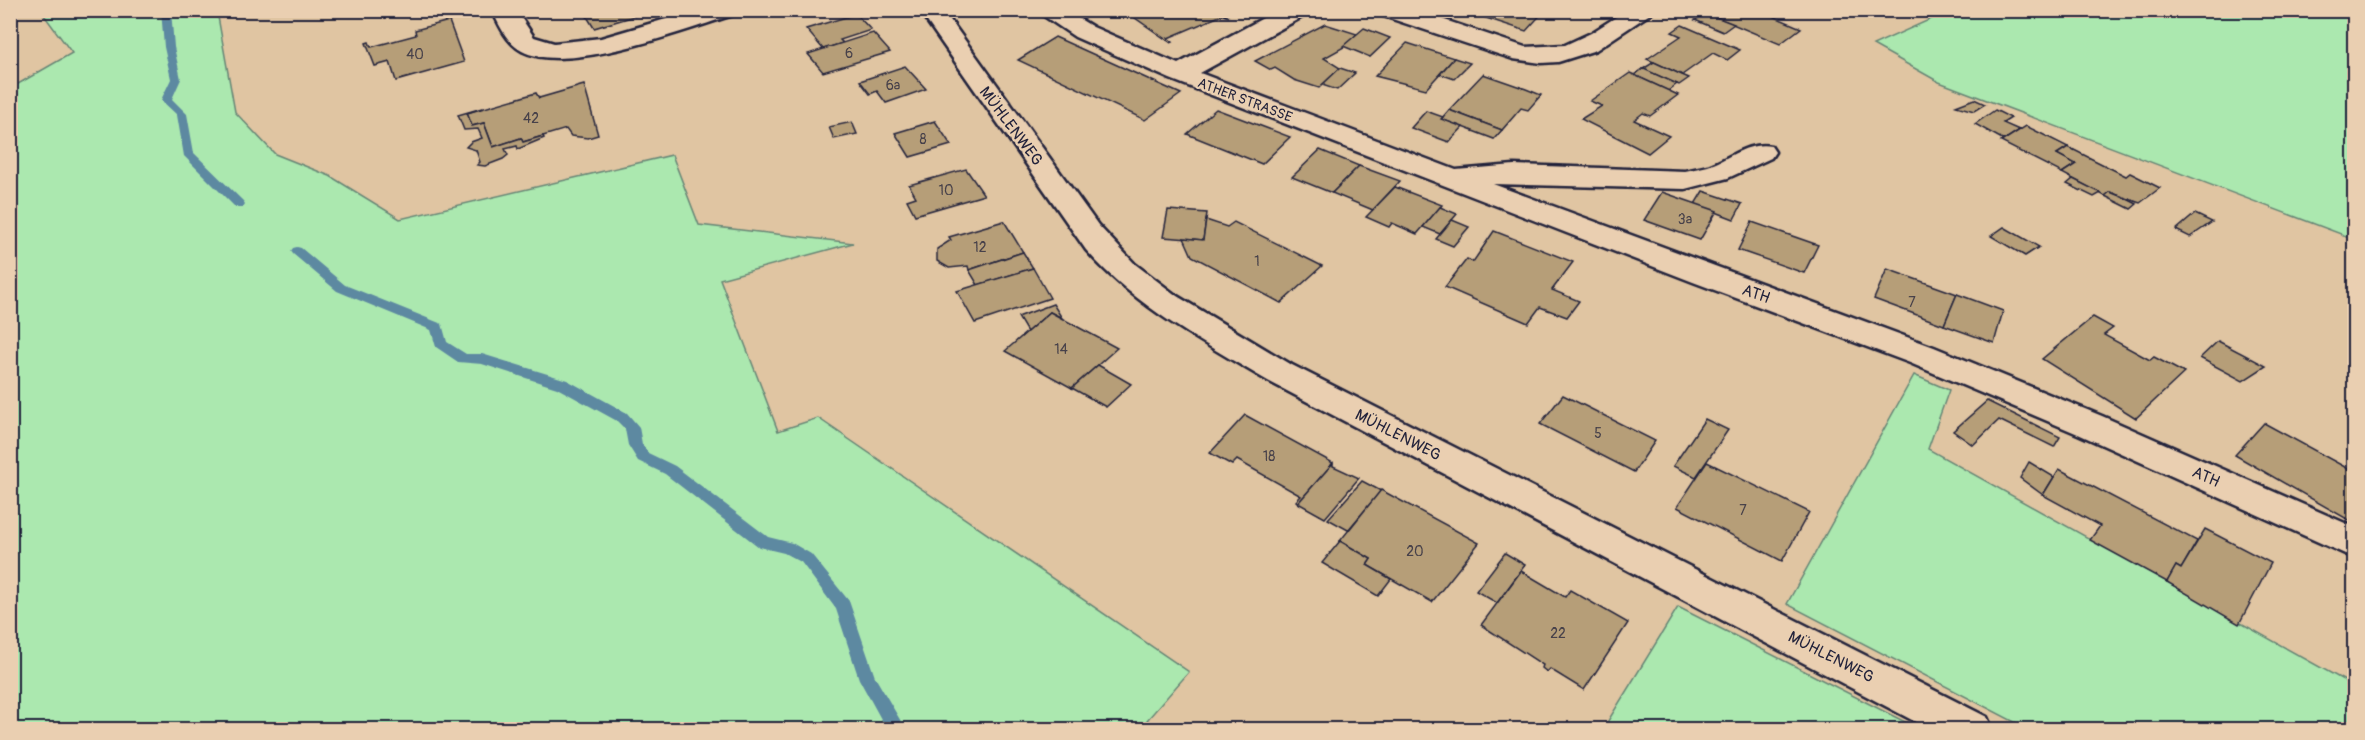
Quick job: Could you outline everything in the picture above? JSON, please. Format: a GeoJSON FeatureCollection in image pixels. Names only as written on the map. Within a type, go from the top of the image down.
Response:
{"type":"FeatureCollection","features":[{"type":"Feature","properties":{"kind":"street"},"geometry":{"type":"LineString","coordinates":[[504,10],[516,34],[534,48],[562,52],[595,47],[724,10]]}},
{"type":"Feature","properties":{"kind":"street","name":"MÜHLENWEG"},"geometry":{"type":"LineString","coordinates":[[932,10],[980,86],[1077,218],[1107,256],[1138,282],[1211,332],[1280,373],[1972,729]]}},
{"type":"Feature","properties":{"kind":"street","name":"ATHER STRASSE"},"geometry":{"type":"LineString","coordinates":[[1047,10],[1084,32],[1179,74],[1448,178]]}},
{"type":"Feature","properties":{"kind":"street"},"geometry":{"type":"LineString","coordinates":[[1179,74],[1297,10]]}},
{"type":"Feature","properties":{"kind":"street"},"geometry":{"type":"LineString","coordinates":[[1389,10],[1522,54],[1542,57],[1566,55],[1584,48],[1644,10]]}},
{"type":"Feature","properties":{"kind":"street"},"geometry":{"type":"LineString","coordinates":[[1448,178],[1514,174],[1685,180],[1718,172],[1761,152]]}},
{"type":"Feature","properties":{"kind":"street","name":"ATH"},"geometry":{"type":"LineString","coordinates":[[1448,178],[1922,355],[2090,425],[2355,543]]}},
{"type":"Feature","properties":{"kind":"green space"},"geometry":{"type":"Polygon","coordinates":[[[41,11],[217,11],[235,112],[275,154],[330,176],[400,219],[672,155],[699,225],[853,243],[720,279],[778,431],[818,418],[1189,672],[1147,720],[1160,729],[11,729],[11,88],[72,53],[41,11]]]}},
{"type":"Feature","properties":{"kind":"green space"},"geometry":{"type":"Polygon","coordinates":[[[1949,11],[2354,11],[2354,239],[1939,82],[1873,45],[1949,11]]]}},
{"type":"Feature","properties":{"kind":"green space"},"geometry":{"type":"Polygon","coordinates":[[[1914,375],[1949,390],[1928,449],[2354,686],[2354,729],[2028,729],[1787,604],[1914,375]]]}},
{"type":"Feature","properties":{"kind":"green space"},"geometry":{"type":"Polygon","coordinates":[[[1678,607],[1919,729],[1603,729],[1678,607]]]}},
{"type":"Feature","properties":{"kind":"building"},"geometry":{"type":"Polygon","coordinates":[[[583,10],[655,10],[594,28],[583,10]]]}},
{"type":"Feature","properties":{"kind":"building"},"geometry":{"type":"Polygon","coordinates":[[[1134,10],[1219,10],[1229,17],[1222,15],[1168,38],[1173,42],[1171,43],[1128,13],[1134,10]]]}},
{"type":"Feature","properties":{"kind":"building"},"geometry":{"type":"Polygon","coordinates":[[[1477,10],[1545,10],[1526,31],[1474,14],[1477,10]]]}},
{"type":"Feature","properties":{"kind":"building"},"geometry":{"type":"Polygon","coordinates":[[[1717,10],[1773,10],[1780,14],[1775,17],[1801,28],[1780,44],[1711,15],[1717,10]]]}},
{"type":"Feature","properties":{"kind":"building"},"geometry":{"type":"Polygon","coordinates":[[[1706,13],[1734,24],[1723,32],[1695,20],[1706,13]]]}},
{"type":"Feature","properties":{"kind":"building"},"geometry":{"type":"Polygon","coordinates":[[[856,14],[871,30],[840,40],[843,43],[823,49],[806,29],[856,14]]]}},
{"type":"Feature","properties":{"kind":"building"},"geometry":{"type":"Polygon","coordinates":[[[449,21],[464,62],[396,81],[390,62],[375,66],[366,43],[369,42],[371,47],[416,35],[415,30],[449,21]]]}},
{"type":"Feature","properties":{"kind":"building"},"geometry":{"type":"Polygon","coordinates":[[[1325,24],[1357,34],[1344,47],[1324,58],[1340,68],[1319,88],[1294,80],[1275,68],[1271,70],[1255,61],[1325,24]]]}},
{"type":"Feature","properties":{"kind":"building"},"geometry":{"type":"Polygon","coordinates":[[[1682,25],[1740,50],[1727,60],[1713,53],[1682,75],[1647,59],[1681,36],[1672,32],[1682,25]]]}},
{"type":"Feature","properties":{"kind":"building"},"geometry":{"type":"Polygon","coordinates":[[[1364,28],[1390,38],[1370,57],[1343,46],[1364,28]]]}},
{"type":"Feature","properties":{"kind":"building"},"geometry":{"type":"Polygon","coordinates":[[[873,33],[890,52],[823,72],[808,54],[873,33]]]}},
{"type":"Feature","properties":{"kind":"building"},"geometry":{"type":"Polygon","coordinates":[[[1055,37],[1181,94],[1145,120],[1018,60],[1055,37]]]}},
{"type":"Feature","properties":{"kind":"building"},"geometry":{"type":"Polygon","coordinates":[[[1407,43],[1454,58],[1426,89],[1375,76],[1407,43]]]}},
{"type":"Feature","properties":{"kind":"building"},"geometry":{"type":"Polygon","coordinates":[[[1454,58],[1470,63],[1454,79],[1440,74],[1454,58]]]}},
{"type":"Feature","properties":{"kind":"building"},"geometry":{"type":"Polygon","coordinates":[[[1654,62],[1689,78],[1679,85],[1643,69],[1654,62]]]}},
{"type":"Feature","properties":{"kind":"building"},"geometry":{"type":"Polygon","coordinates":[[[905,66],[926,89],[886,103],[877,91],[870,94],[860,81],[905,66]]]}},
{"type":"Feature","properties":{"kind":"building"},"geometry":{"type":"Polygon","coordinates":[[[1340,68],[1355,73],[1337,90],[1322,85],[1340,68]]]}},
{"type":"Feature","properties":{"kind":"building"},"geometry":{"type":"Polygon","coordinates":[[[1643,69],[1677,84],[1668,91],[1634,75],[1643,69]]]}},
{"type":"Feature","properties":{"kind":"building"},"geometry":{"type":"Polygon","coordinates":[[[1630,73],[1678,95],[1650,116],[1643,113],[1634,120],[1669,136],[1648,153],[1581,119],[1602,106],[1590,101],[1630,73]]]}},
{"type":"Feature","properties":{"kind":"building"},"geometry":{"type":"Polygon","coordinates":[[[1483,74],[1541,95],[1528,110],[1521,108],[1502,130],[1449,110],[1483,74]]]}},
{"type":"Feature","properties":{"kind":"building"},"geometry":{"type":"Polygon","coordinates":[[[584,85],[598,135],[588,138],[571,136],[566,129],[523,142],[521,138],[493,147],[484,123],[472,126],[467,113],[536,93],[539,98],[584,85]]]}},
{"type":"Feature","properties":{"kind":"building"},"geometry":{"type":"Polygon","coordinates":[[[1974,99],[1985,104],[1974,111],[1956,106],[1974,99]]]}},
{"type":"Feature","properties":{"kind":"building"},"geometry":{"type":"Polygon","coordinates":[[[482,108],[467,113],[472,126],[484,123],[493,147],[521,138],[523,142],[543,136],[544,138],[518,149],[517,146],[505,149],[508,155],[503,159],[485,166],[477,165],[480,162],[476,150],[466,147],[471,142],[482,138],[478,129],[464,130],[458,115],[482,108]]]}},
{"type":"Feature","properties":{"kind":"building"},"geometry":{"type":"Polygon","coordinates":[[[1216,109],[1290,137],[1262,164],[1187,134],[1216,109]]]}},
{"type":"Feature","properties":{"kind":"building"},"geometry":{"type":"Polygon","coordinates":[[[1449,110],[1502,130],[1494,139],[1441,119],[1449,110]]]}},
{"type":"Feature","properties":{"kind":"building"},"geometry":{"type":"Polygon","coordinates":[[[1995,110],[2011,118],[2003,123],[2019,130],[2004,140],[1975,124],[1995,110]]]}},
{"type":"Feature","properties":{"kind":"building"},"geometry":{"type":"Polygon","coordinates":[[[1426,111],[1463,127],[1449,142],[1411,128],[1426,111]]]}},
{"type":"Feature","properties":{"kind":"building"},"geometry":{"type":"Polygon","coordinates":[[[935,121],[951,145],[910,157],[895,133],[935,121]]]}},
{"type":"Feature","properties":{"kind":"building"},"geometry":{"type":"Polygon","coordinates":[[[852,122],[857,134],[834,139],[829,127],[852,122]]]}},
{"type":"Feature","properties":{"kind":"building"},"geometry":{"type":"Polygon","coordinates":[[[2026,126],[2068,147],[2057,154],[2076,164],[2062,173],[2001,142],[2026,126]]]}},
{"type":"Feature","properties":{"kind":"building"},"geometry":{"type":"Polygon","coordinates":[[[2068,147],[2126,176],[2130,173],[2160,188],[2140,203],[2110,192],[2105,196],[2062,173],[2076,164],[2057,154],[2068,147]]]}},
{"type":"Feature","properties":{"kind":"building"},"geometry":{"type":"Polygon","coordinates":[[[1320,150],[1359,166],[1332,193],[1292,177],[1320,150]]]}},
{"type":"Feature","properties":{"kind":"building"},"geometry":{"type":"Polygon","coordinates":[[[1359,166],[1400,181],[1373,210],[1332,193],[1359,166]]]}},
{"type":"Feature","properties":{"kind":"building"},"geometry":{"type":"Polygon","coordinates":[[[966,169],[984,195],[915,215],[907,200],[916,197],[909,185],[966,169]]]}},
{"type":"Feature","properties":{"kind":"building"},"geometry":{"type":"Polygon","coordinates":[[[2073,179],[2101,193],[2094,197],[2067,184],[2073,179]]]}},
{"type":"Feature","properties":{"kind":"building"},"geometry":{"type":"Polygon","coordinates":[[[1395,187],[1442,205],[1417,234],[1392,223],[1389,227],[1366,217],[1395,187]]]}},
{"type":"Feature","properties":{"kind":"building"},"geometry":{"type":"Polygon","coordinates":[[[1703,191],[1742,204],[1734,219],[1695,204],[1703,191]]]}},
{"type":"Feature","properties":{"kind":"building"},"geometry":{"type":"Polygon","coordinates":[[[1662,192],[1717,211],[1700,240],[1644,220],[1662,192]]]}},
{"type":"Feature","properties":{"kind":"building"},"geometry":{"type":"Polygon","coordinates":[[[2110,192],[2137,204],[2131,209],[2105,196],[2110,192]]]}},
{"type":"Feature","properties":{"kind":"building"},"geometry":{"type":"Polygon","coordinates":[[[1440,207],[1457,214],[1440,234],[1423,227],[1440,207]]]}},
{"type":"Feature","properties":{"kind":"building"},"geometry":{"type":"Polygon","coordinates":[[[1168,210],[1207,213],[1203,240],[1163,237],[1168,210]]]}},
{"type":"Feature","properties":{"kind":"building"},"geometry":{"type":"Polygon","coordinates":[[[2195,214],[2212,222],[2190,237],[2176,230],[2195,214]]]}},
{"type":"Feature","properties":{"kind":"building"},"geometry":{"type":"Polygon","coordinates":[[[1206,220],[1227,227],[1234,222],[1322,266],[1281,303],[1192,256],[1184,238],[1203,240],[1206,220]]]}},
{"type":"Feature","properties":{"kind":"building"},"geometry":{"type":"Polygon","coordinates":[[[1452,220],[1469,227],[1453,246],[1436,239],[1452,220]]]}},
{"type":"Feature","properties":{"kind":"building"},"geometry":{"type":"Polygon","coordinates":[[[1004,221],[1023,252],[969,270],[968,266],[949,268],[937,261],[937,249],[951,240],[949,237],[1004,221]]]}},
{"type":"Feature","properties":{"kind":"building"},"geometry":{"type":"Polygon","coordinates":[[[1752,222],[1818,245],[1804,273],[1738,250],[1752,222]]]}},
{"type":"Feature","properties":{"kind":"building"},"geometry":{"type":"Polygon","coordinates":[[[2004,227],[2039,247],[2025,256],[1991,236],[2004,227]]]}},
{"type":"Feature","properties":{"kind":"building"},"geometry":{"type":"Polygon","coordinates":[[[1494,231],[1573,262],[1552,290],[1579,301],[1567,317],[1540,307],[1528,323],[1445,287],[1467,259],[1473,262],[1494,231]]]}},
{"type":"Feature","properties":{"kind":"building"},"geometry":{"type":"Polygon","coordinates":[[[1023,252],[1033,268],[978,285],[969,270],[1023,252]]]}},
{"type":"Feature","properties":{"kind":"building"},"geometry":{"type":"Polygon","coordinates":[[[1033,268],[1050,298],[975,323],[957,291],[1033,268]]]}},
{"type":"Feature","properties":{"kind":"building"},"geometry":{"type":"Polygon","coordinates":[[[1887,269],[1957,294],[1944,325],[1874,299],[1887,269]]]}},
{"type":"Feature","properties":{"kind":"building"},"geometry":{"type":"Polygon","coordinates":[[[1957,294],[2003,311],[1994,343],[1944,325],[1957,294]]]}},
{"type":"Feature","properties":{"kind":"building"},"geometry":{"type":"Polygon","coordinates":[[[1053,304],[1062,318],[1050,312],[1027,332],[1018,317],[1053,304]]]}},
{"type":"Feature","properties":{"kind":"building"},"geometry":{"type":"Polygon","coordinates":[[[1050,312],[1117,348],[1072,388],[1005,351],[1050,312]]]}},
{"type":"Feature","properties":{"kind":"building"},"geometry":{"type":"Polygon","coordinates":[[[2093,317],[2113,328],[2104,335],[2150,360],[2154,357],[2184,373],[2136,418],[2042,359],[2093,317]]]}},
{"type":"Feature","properties":{"kind":"building"},"geometry":{"type":"Polygon","coordinates":[[[2218,341],[2266,366],[2243,381],[2200,358],[2218,341]]]}},
{"type":"Feature","properties":{"kind":"building"},"geometry":{"type":"Polygon","coordinates":[[[1098,365],[1131,384],[1106,407],[1072,388],[1098,365]]]}},
{"type":"Feature","properties":{"kind":"building"},"geometry":{"type":"Polygon","coordinates":[[[1563,395],[1655,441],[1634,472],[1540,424],[1563,395]]]}},
{"type":"Feature","properties":{"kind":"building"},"geometry":{"type":"Polygon","coordinates":[[[1987,401],[2060,437],[2054,447],[1999,420],[1973,445],[1953,431],[1987,401]]]}},
{"type":"Feature","properties":{"kind":"building"},"geometry":{"type":"Polygon","coordinates":[[[1245,415],[1333,463],[1298,503],[1296,501],[1301,496],[1237,460],[1232,465],[1210,453],[1245,415]]]}},
{"type":"Feature","properties":{"kind":"building"},"geometry":{"type":"Polygon","coordinates":[[[1705,419],[1728,430],[1696,477],[1673,466],[1705,419]]]}},
{"type":"Feature","properties":{"kind":"building"},"geometry":{"type":"Polygon","coordinates":[[[2264,423],[2354,472],[2354,523],[2235,455],[2264,423]]]}},
{"type":"Feature","properties":{"kind":"building"},"geometry":{"type":"Polygon","coordinates":[[[1707,462],[1809,512],[1782,561],[1677,507],[1707,462]]]}},
{"type":"Feature","properties":{"kind":"building"},"geometry":{"type":"Polygon","coordinates":[[[2029,462],[2054,477],[2043,495],[2020,478],[2029,462]]]}},
{"type":"Feature","properties":{"kind":"building"},"geometry":{"type":"Polygon","coordinates":[[[1333,463],[1333,466],[1359,478],[1325,518],[1298,503],[1333,463]]]}},
{"type":"Feature","properties":{"kind":"building"},"geometry":{"type":"Polygon","coordinates":[[[2059,469],[2197,541],[2181,569],[2176,566],[2167,582],[2090,540],[2100,526],[2043,495],[2059,469]]]}},
{"type":"Feature","properties":{"kind":"building"},"geometry":{"type":"Polygon","coordinates":[[[1362,481],[1381,491],[1348,530],[1328,519],[1362,481]]]}},
{"type":"Feature","properties":{"kind":"building"},"geometry":{"type":"Polygon","coordinates":[[[1381,490],[1479,543],[1432,602],[1367,565],[1371,559],[1340,541],[1381,490]]]}},
{"type":"Feature","properties":{"kind":"building"},"geometry":{"type":"Polygon","coordinates":[[[2205,529],[2271,563],[2239,624],[2167,582],[2176,566],[2181,569],[2205,529]]]}},
{"type":"Feature","properties":{"kind":"building"},"geometry":{"type":"Polygon","coordinates":[[[1340,541],[1371,559],[1367,565],[1391,579],[1378,596],[1322,563],[1340,541]]]}},
{"type":"Feature","properties":{"kind":"building"},"geometry":{"type":"Polygon","coordinates":[[[1505,553],[1525,565],[1497,603],[1476,591],[1505,553]]]}},
{"type":"Feature","properties":{"kind":"building"},"geometry":{"type":"Polygon","coordinates":[[[1521,571],[1565,597],[1570,590],[1628,623],[1584,690],[1550,669],[1547,672],[1542,668],[1543,665],[1481,625],[1521,571]]]}},
{"type":"Feature","properties":{"kind":"waterway"},"geometry":{"type":"LineString","coordinates":[[166,10],[169,47],[176,79],[166,100],[182,114],[188,154],[239,204]]}},
{"type":"Feature","properties":{"kind":"waterway"},"geometry":{"type":"LineString","coordinates":[[297,251],[341,288],[437,327],[441,344],[463,359],[482,359],[562,384],[622,417],[632,427],[635,445],[643,457],[670,470],[764,543],[787,547],[806,558],[843,606],[867,679],[898,730]]}}]}
